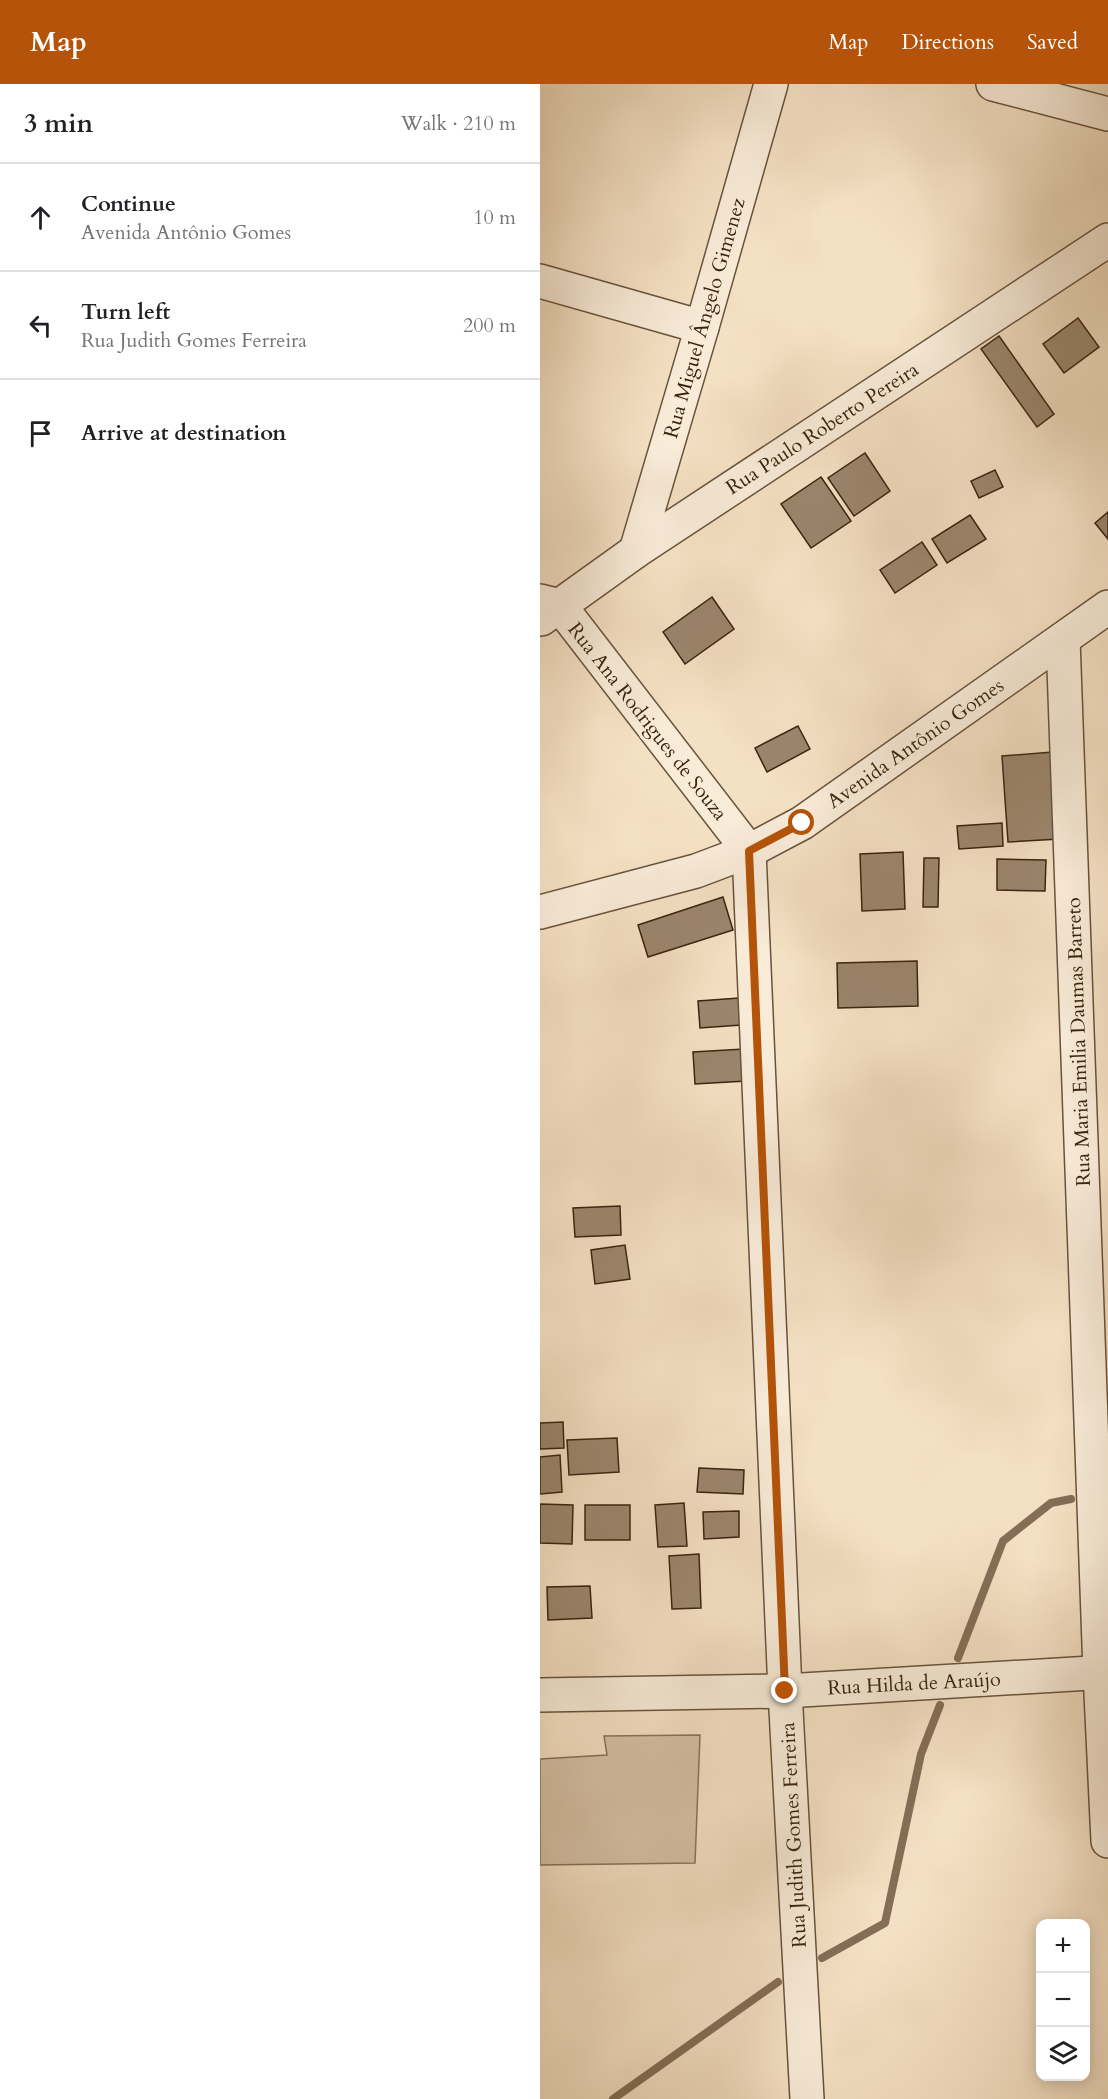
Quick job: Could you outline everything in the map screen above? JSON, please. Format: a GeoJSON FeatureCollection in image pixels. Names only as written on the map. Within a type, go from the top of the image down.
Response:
{"type":"FeatureCollection","features":[{"type":"Feature","properties":{"kind":"street","name":"Rua Miguel Ângelo Gimenez"},"geometry":{"type":"LineString","coordinates":[[636,551],[771,84]]}},
{"type":"Feature","properties":{"kind":"street"},"geometry":{"type":"LineString","coordinates":[[993,84],[1108,114]]}},
{"type":"Feature","properties":{"kind":"street","name":"Rua Paulo Roberto Pereira"},"geometry":{"type":"LineString","coordinates":[[546,609],[1108,240]]}},
{"type":"Feature","properties":{"kind":"street"},"geometry":{"type":"LineString","coordinates":[[540,281],[702,327]]}},
{"type":"Feature","properties":{"kind":"street","name":"Avenida Antônio Gomes"},"geometry":{"type":"LineString","coordinates":[[540,912],[696,871],[749,851],[802,823],[1108,607]]}},
{"type":"Feature","properties":{"kind":"street","name":"Rua Ana Rodrigues de Souza"},"geometry":{"type":"LineString","coordinates":[[546,609],[749,851]]}},
{"type":"Feature","properties":{"kind":"street","name":"Rua Maria Emilia Daumas Barreto"},"geometry":{"type":"LineString","coordinates":[[1064,639],[1104,1672],[1108,1841]]}},
{"type":"Feature","properties":{"kind":"street","name":"Rua Judith Gomes Ferreira"},"geometry":{"type":"LineString","coordinates":[[749,851],[785,1691],[807,2099]]}},
{"type":"Feature","properties":{"kind":"street","name":"Rua Hilda de Araújo"},"geometry":{"type":"LineString","coordinates":[[540,1695],[785,1691],[1104,1672]]}},
{"type":"Feature","properties":{"kind":"shaded area"},"geometry":{"type":"Polygon","coordinates":[[[700,1735],[695,1863],[540,1865],[540,1759],[607,1755],[604,1736],[700,1735]]]}},
{"type":"Feature","properties":{"kind":"building"},"geometry":{"type":"Polygon","coordinates":[[[1078,318],[1099,347],[1064,373],[1043,344],[1078,318]]]}},
{"type":"Feature","properties":{"kind":"building"},"geometry":{"type":"Polygon","coordinates":[[[999,336],[1054,414],[1037,427],[981,349],[999,336]]]}},
{"type":"Feature","properties":{"kind":"building"},"geometry":{"type":"Polygon","coordinates":[[[865,453],[890,491],[854,516],[828,478],[865,453]]]}},
{"type":"Feature","properties":{"kind":"building"},"geometry":{"type":"Polygon","coordinates":[[[995,470],[1003,487],[979,498],[971,481],[995,470]]]}},
{"type":"Feature","properties":{"kind":"building"},"geometry":{"type":"Polygon","coordinates":[[[821,477],[851,521],[811,548],[781,504],[821,477]]]}},
{"type":"Feature","properties":{"kind":"building"},"geometry":{"type":"Polygon","coordinates":[[[1108,512],[1108,539],[1095,523],[1108,512]]]}},
{"type":"Feature","properties":{"kind":"building"},"geometry":{"type":"Polygon","coordinates":[[[970,515],[986,539],[947,563],[932,539],[970,515]]]}},
{"type":"Feature","properties":{"kind":"building"},"geometry":{"type":"Polygon","coordinates":[[[922,542],[937,565],[895,593],[880,570],[922,542]]]}},
{"type":"Feature","properties":{"kind":"building"},"geometry":{"type":"Polygon","coordinates":[[[712,597],[734,629],[685,664],[663,632],[712,597]]]}},
{"type":"Feature","properties":{"kind":"building"},"geometry":{"type":"Polygon","coordinates":[[[798,726],[810,749],[767,772],[755,748],[798,726]]]}},
{"type":"Feature","properties":{"kind":"building"},"geometry":{"type":"Polygon","coordinates":[[[1052,752],[1059,839],[1008,842],[1002,756],[1052,752]]]}},
{"type":"Feature","properties":{"kind":"building"},"geometry":{"type":"Polygon","coordinates":[[[1002,823],[1003,846],[959,849],[957,826],[1002,823]]]}},
{"type":"Feature","properties":{"kind":"building"},"geometry":{"type":"Polygon","coordinates":[[[903,852],[905,909],[862,911],[860,854],[903,852]]]}},
{"type":"Feature","properties":{"kind":"building"},"geometry":{"type":"Polygon","coordinates":[[[924,858],[939,858],[938,907],[923,907],[924,858]]]}},
{"type":"Feature","properties":{"kind":"building"},"geometry":{"type":"Polygon","coordinates":[[[997,859],[1046,860],[1045,891],[997,890],[997,859]]]}},
{"type":"Feature","properties":{"kind":"building"},"geometry":{"type":"Polygon","coordinates":[[[723,897],[733,930],[648,957],[638,925],[723,897]]]}},
{"type":"Feature","properties":{"kind":"building"},"geometry":{"type":"Polygon","coordinates":[[[917,961],[918,1006],[838,1008],[837,963],[917,961]]]}},
{"type":"Feature","properties":{"kind":"building"},"geometry":{"type":"Polygon","coordinates":[[[739,998],[741,1025],[700,1028],[698,1001],[739,998]]]}},
{"type":"Feature","properties":{"kind":"building"},"geometry":{"type":"Polygon","coordinates":[[[744,1049],[746,1081],[695,1084],[693,1052],[744,1049]]]}},
{"type":"Feature","properties":{"kind":"building"},"geometry":{"type":"Polygon","coordinates":[[[620,1206],[621,1235],[575,1237],[573,1208],[620,1206]]]}},
{"type":"Feature","properties":{"kind":"building"},"geometry":{"type":"Polygon","coordinates":[[[625,1245],[630,1279],[595,1284],[591,1250],[625,1245]]]}},
{"type":"Feature","properties":{"kind":"building"},"geometry":{"type":"Polygon","coordinates":[[[563,1422],[564,1448],[540,1449],[540,1423],[563,1422]]]}},
{"type":"Feature","properties":{"kind":"building"},"geometry":{"type":"Polygon","coordinates":[[[617,1438],[619,1472],[569,1475],[567,1440],[617,1438]]]}},
{"type":"Feature","properties":{"kind":"building"},"geometry":{"type":"Polygon","coordinates":[[[560,1455],[562,1492],[540,1494],[540,1457],[560,1455]]]}},
{"type":"Feature","properties":{"kind":"building"},"geometry":{"type":"Polygon","coordinates":[[[699,1468],[744,1470],[743,1494],[697,1492],[699,1468]]]}},
{"type":"Feature","properties":{"kind":"building"},"geometry":{"type":"Polygon","coordinates":[[[684,1503],[687,1546],[658,1547],[655,1505],[684,1503]]]}},
{"type":"Feature","properties":{"kind":"building"},"geometry":{"type":"Polygon","coordinates":[[[540,1504],[573,1505],[572,1544],[540,1543],[540,1504]]]}},
{"type":"Feature","properties":{"kind":"building"},"geometry":{"type":"Polygon","coordinates":[[[585,1505],[630,1505],[630,1540],[585,1540],[585,1505]]]}},
{"type":"Feature","properties":{"kind":"building"},"geometry":{"type":"Polygon","coordinates":[[[739,1511],[739,1537],[704,1539],[703,1512],[739,1511]]]}},
{"type":"Feature","properties":{"kind":"building"},"geometry":{"type":"Polygon","coordinates":[[[699,1554],[701,1608],[672,1609],[669,1556],[699,1554]]]}},
{"type":"Feature","properties":{"kind":"building"},"geometry":{"type":"Polygon","coordinates":[[[590,1586],[592,1618],[548,1620],[547,1587],[590,1586]]]}},
{"type":"Feature","properties":{"kind":"waterway"},"geometry":{"type":"LineString","coordinates":[[958,1658],[1003,1541],[1051,1503],[1071,1499]]}},
{"type":"Feature","properties":{"kind":"waterway"},"geometry":{"type":"LineString","coordinates":[[822,1958],[885,1923],[921,1754],[940,1705]]}},
{"type":"Feature","properties":{"kind":"waterway"},"geometry":{"type":"LineString","coordinates":[[613,2099],[778,1982]]}},
{"type":"Feature","properties":{"kind":"route"},"geometry":{"type":"LineString","coordinates":[[785,1691],[749,851],[802,823]]}}]}
